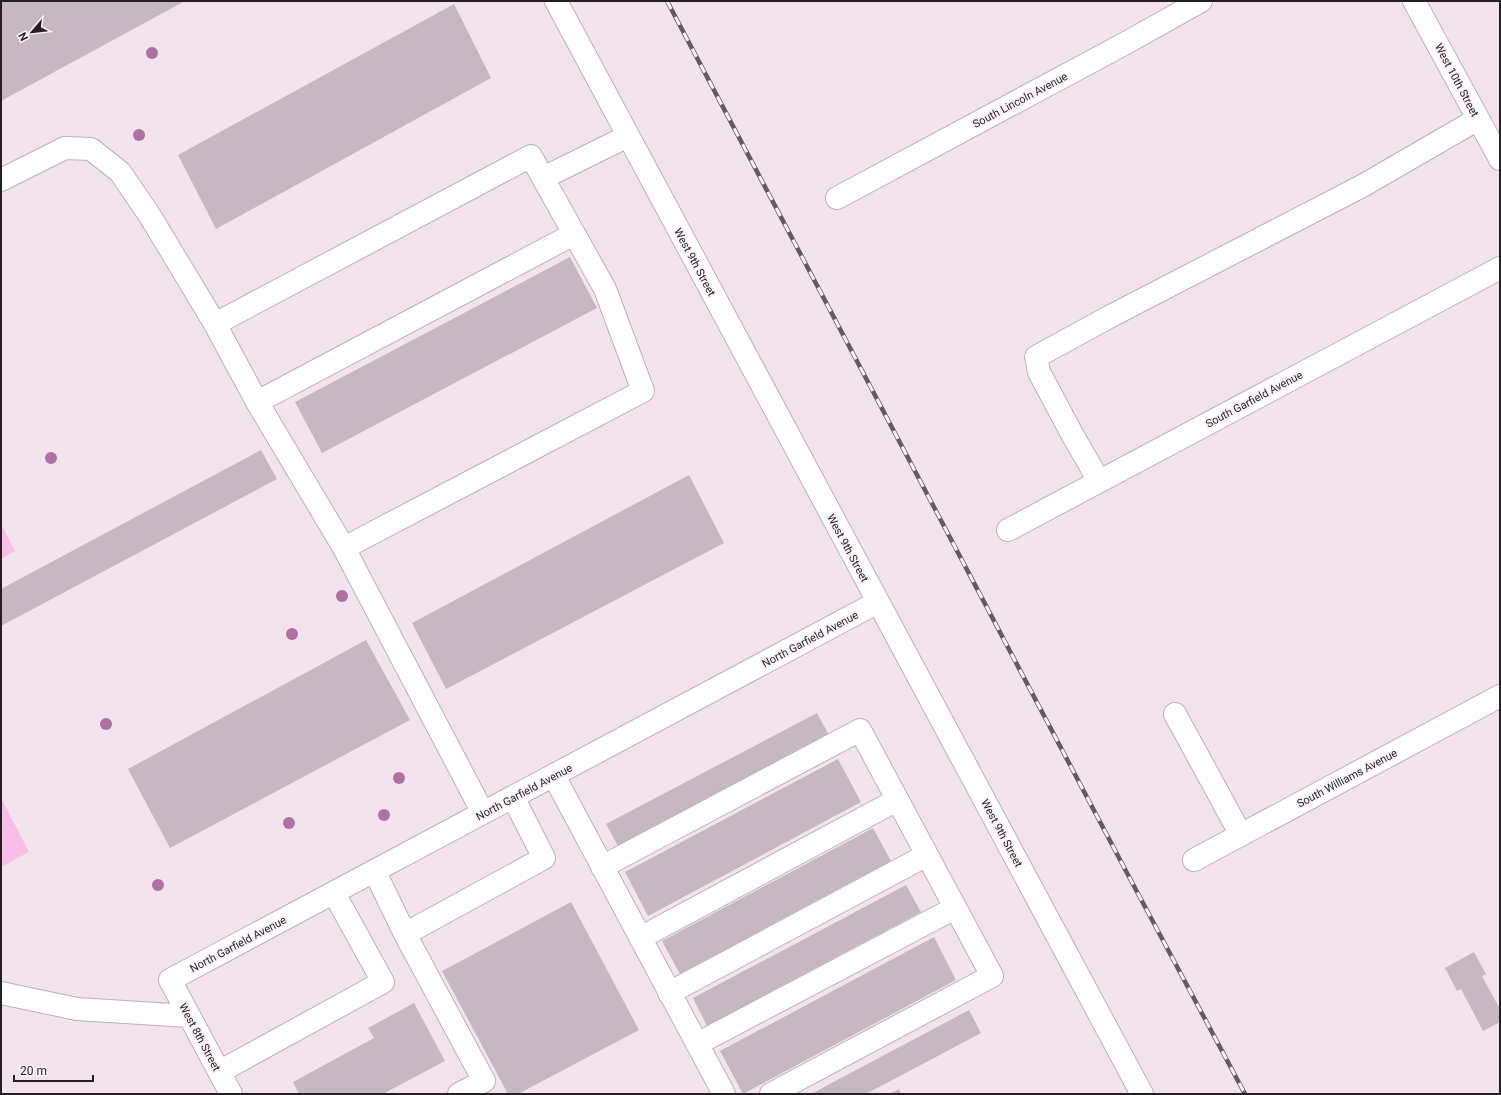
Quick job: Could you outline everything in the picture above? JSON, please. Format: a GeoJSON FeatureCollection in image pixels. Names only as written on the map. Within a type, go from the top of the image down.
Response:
{"type":"FeatureCollection","features":[{"type":"Feature","properties":{"kind":"street","name":"West 9th Street"},"geometry":{"type":"LineString","coordinates":[[556,1],[1141,1093]]}},
{"type":"Feature","properties":{"kind":"street","name":"South Lincoln Avenue"},"geometry":{"type":"LineString","coordinates":[[837,198],[1201,1]]}},
{"type":"Feature","properties":{"kind":"street","name":"West 10th Street"},"geometry":{"type":"LineString","coordinates":[[1414,1],[1500,159]]}},
{"type":"Feature","properties":{"kind":"street"},"geometry":{"type":"LineString","coordinates":[[1100,481],[1072,434],[1039,372],[1036,357],[1109,317],[1364,185],[1478,119]]}},
{"type":"Feature","properties":{"kind":"street"},"geometry":{"type":"LineString","coordinates":[[543,178],[628,136]]}},
{"type":"Feature","properties":{"kind":"street"},"geometry":{"type":"LineString","coordinates":[[1,180],[65,148],[91,149],[120,172],[150,216],[215,324],[257,402],[344,548],[483,813]]}},
{"type":"Feature","properties":{"kind":"street"},"geometry":{"type":"LineString","coordinates":[[215,324],[531,156],[604,289],[643,390],[344,548]]}},
{"type":"Feature","properties":{"kind":"street"},"geometry":{"type":"LineString","coordinates":[[257,402],[574,234]]}},
{"type":"Feature","properties":{"kind":"street","name":"South Garfield Avenue"},"geometry":{"type":"LineString","coordinates":[[1008,530],[1500,268]]}},
{"type":"Feature","properties":{"kind":"street","name":"North Garfield Avenue"},"geometry":{"type":"LineString","coordinates":[[170,980],[375,872],[878,602]]}},
{"type":"Feature","properties":{"kind":"street","name":"South Williams Avenue"},"geometry":{"type":"LineString","coordinates":[[1194,860],[1500,696]]}},
{"type":"Feature","properties":{"kind":"street"},"geometry":{"type":"LineString","coordinates":[[1175,714],[1241,835]]}},
{"type":"Feature","properties":{"kind":"street"},"geometry":{"type":"LineString","coordinates":[[602,867],[860,730],[992,976],[771,1094]]}},
{"type":"Feature","properties":{"kind":"street"},"geometry":{"type":"LineString","coordinates":[[554,776],[724,1094]]}},
{"type":"Feature","properties":{"kind":"street"},"geometry":{"type":"LineString","coordinates":[[405,934],[544,858],[513,797]]}},
{"type":"Feature","properties":{"kind":"street"},"geometry":{"type":"LineString","coordinates":[[640,938],[897,800]]}},
{"type":"Feature","properties":{"kind":"street"},"geometry":{"type":"LineString","coordinates":[[669,993],[927,855]]}},
{"type":"Feature","properties":{"kind":"street"},"geometry":{"type":"LineString","coordinates":[[375,872],[405,934],[484,1081],[459,1094]]}},
{"type":"Feature","properties":{"kind":"street"},"geometry":{"type":"LineString","coordinates":[[225,1087],[383,982],[334,893]]}},
{"type":"Feature","properties":{"kind":"street"},"geometry":{"type":"LineString","coordinates":[[697,1044],[955,908]]}},
{"type":"Feature","properties":{"kind":"street","name":"West 8th Street"},"geometry":{"type":"LineString","coordinates":[[170,980],[225,1087]]}},
{"type":"Feature","properties":{"kind":"street"},"geometry":{"type":"LineString","coordinates":[[1,993],[77,1009],[189,1016]]}},
{"type":"Feature","properties":{"kind":"shaded area"},"geometry":{"type":"Polygon","coordinates":[[[1,524],[15,551],[1,559],[1,524]]]}},
{"type":"Feature","properties":{"kind":"shaded area"},"geometry":{"type":"Polygon","coordinates":[[[1,798],[29,852],[1,867],[1,798]]]}},
{"type":"Feature","properties":{"kind":"building"},"geometry":{"type":"Polygon","coordinates":[[[5,1],[185,1],[1,101],[1,3],[5,1]]]}},
{"type":"Feature","properties":{"kind":"building"},"geometry":{"type":"Polygon","coordinates":[[[454,4],[491,78],[216,229],[178,155],[454,4]]]}},
{"type":"Feature","properties":{"kind":"building"},"geometry":{"type":"Polygon","coordinates":[[[570,257],[597,308],[322,453],[295,402],[570,257]]]}},
{"type":"Feature","properties":{"kind":"building"},"geometry":{"type":"Polygon","coordinates":[[[261,450],[277,479],[1,626],[1,589],[261,450]]]}},
{"type":"Feature","properties":{"kind":"building"},"geometry":{"type":"Polygon","coordinates":[[[689,475],[724,543],[446,689],[412,623],[689,475]]]}},
{"type":"Feature","properties":{"kind":"building"},"geometry":{"type":"Polygon","coordinates":[[[366,640],[410,720],[170,848],[128,769],[366,640]]]}},
{"type":"Feature","properties":{"kind":"building"},"geometry":{"type":"Polygon","coordinates":[[[817,713],[829,735],[618,846],[606,824],[817,713]]]}},
{"type":"Feature","properties":{"kind":"building"},"geometry":{"type":"Polygon","coordinates":[[[838,759],[861,802],[648,916],[625,872],[838,759]]]}},
{"type":"Feature","properties":{"kind":"building"},"geometry":{"type":"Polygon","coordinates":[[[873,828],[891,861],[680,974],[662,941],[873,828]]]}},
{"type":"Feature","properties":{"kind":"building"},"geometry":{"type":"Polygon","coordinates":[[[906,885],[921,912],[707,1026],[693,998],[906,885]]]}},
{"type":"Feature","properties":{"kind":"building"},"geometry":{"type":"Polygon","coordinates":[[[571,902],[639,1030],[518,1094],[508,1094],[442,971],[571,902]]]}},
{"type":"Feature","properties":{"kind":"building"},"geometry":{"type":"Polygon","coordinates":[[[934,937],[956,980],[743,1094],[720,1051],[934,937]]]}},
{"type":"Feature","properties":{"kind":"building"},"geometry":{"type":"Polygon","coordinates":[[[1474,952],[1486,974],[1482,976],[1500,1009],[1500,1022],[1483,1031],[1461,989],[1457,991],[1445,968],[1474,952]]]}},
{"type":"Feature","properties":{"kind":"building"},"geometry":{"type":"Polygon","coordinates":[[[414,1003],[445,1061],[383,1094],[299,1094],[293,1082],[374,1038],[368,1028],[414,1003]]]}},
{"type":"Feature","properties":{"kind":"building"},"geometry":{"type":"Polygon","coordinates":[[[969,1010],[981,1033],[866,1094],[811,1094],[969,1010]]]}},
{"type":"Feature","properties":{"kind":"building"},"geometry":{"type":"Polygon","coordinates":[[[899,1089],[901,1094],[889,1094],[899,1089]]]}},
{"type":"Feature","properties":{"kind":"railway"},"geometry":{"type":"LineString","coordinates":[[667,1],[1245,1094]]}}]}
